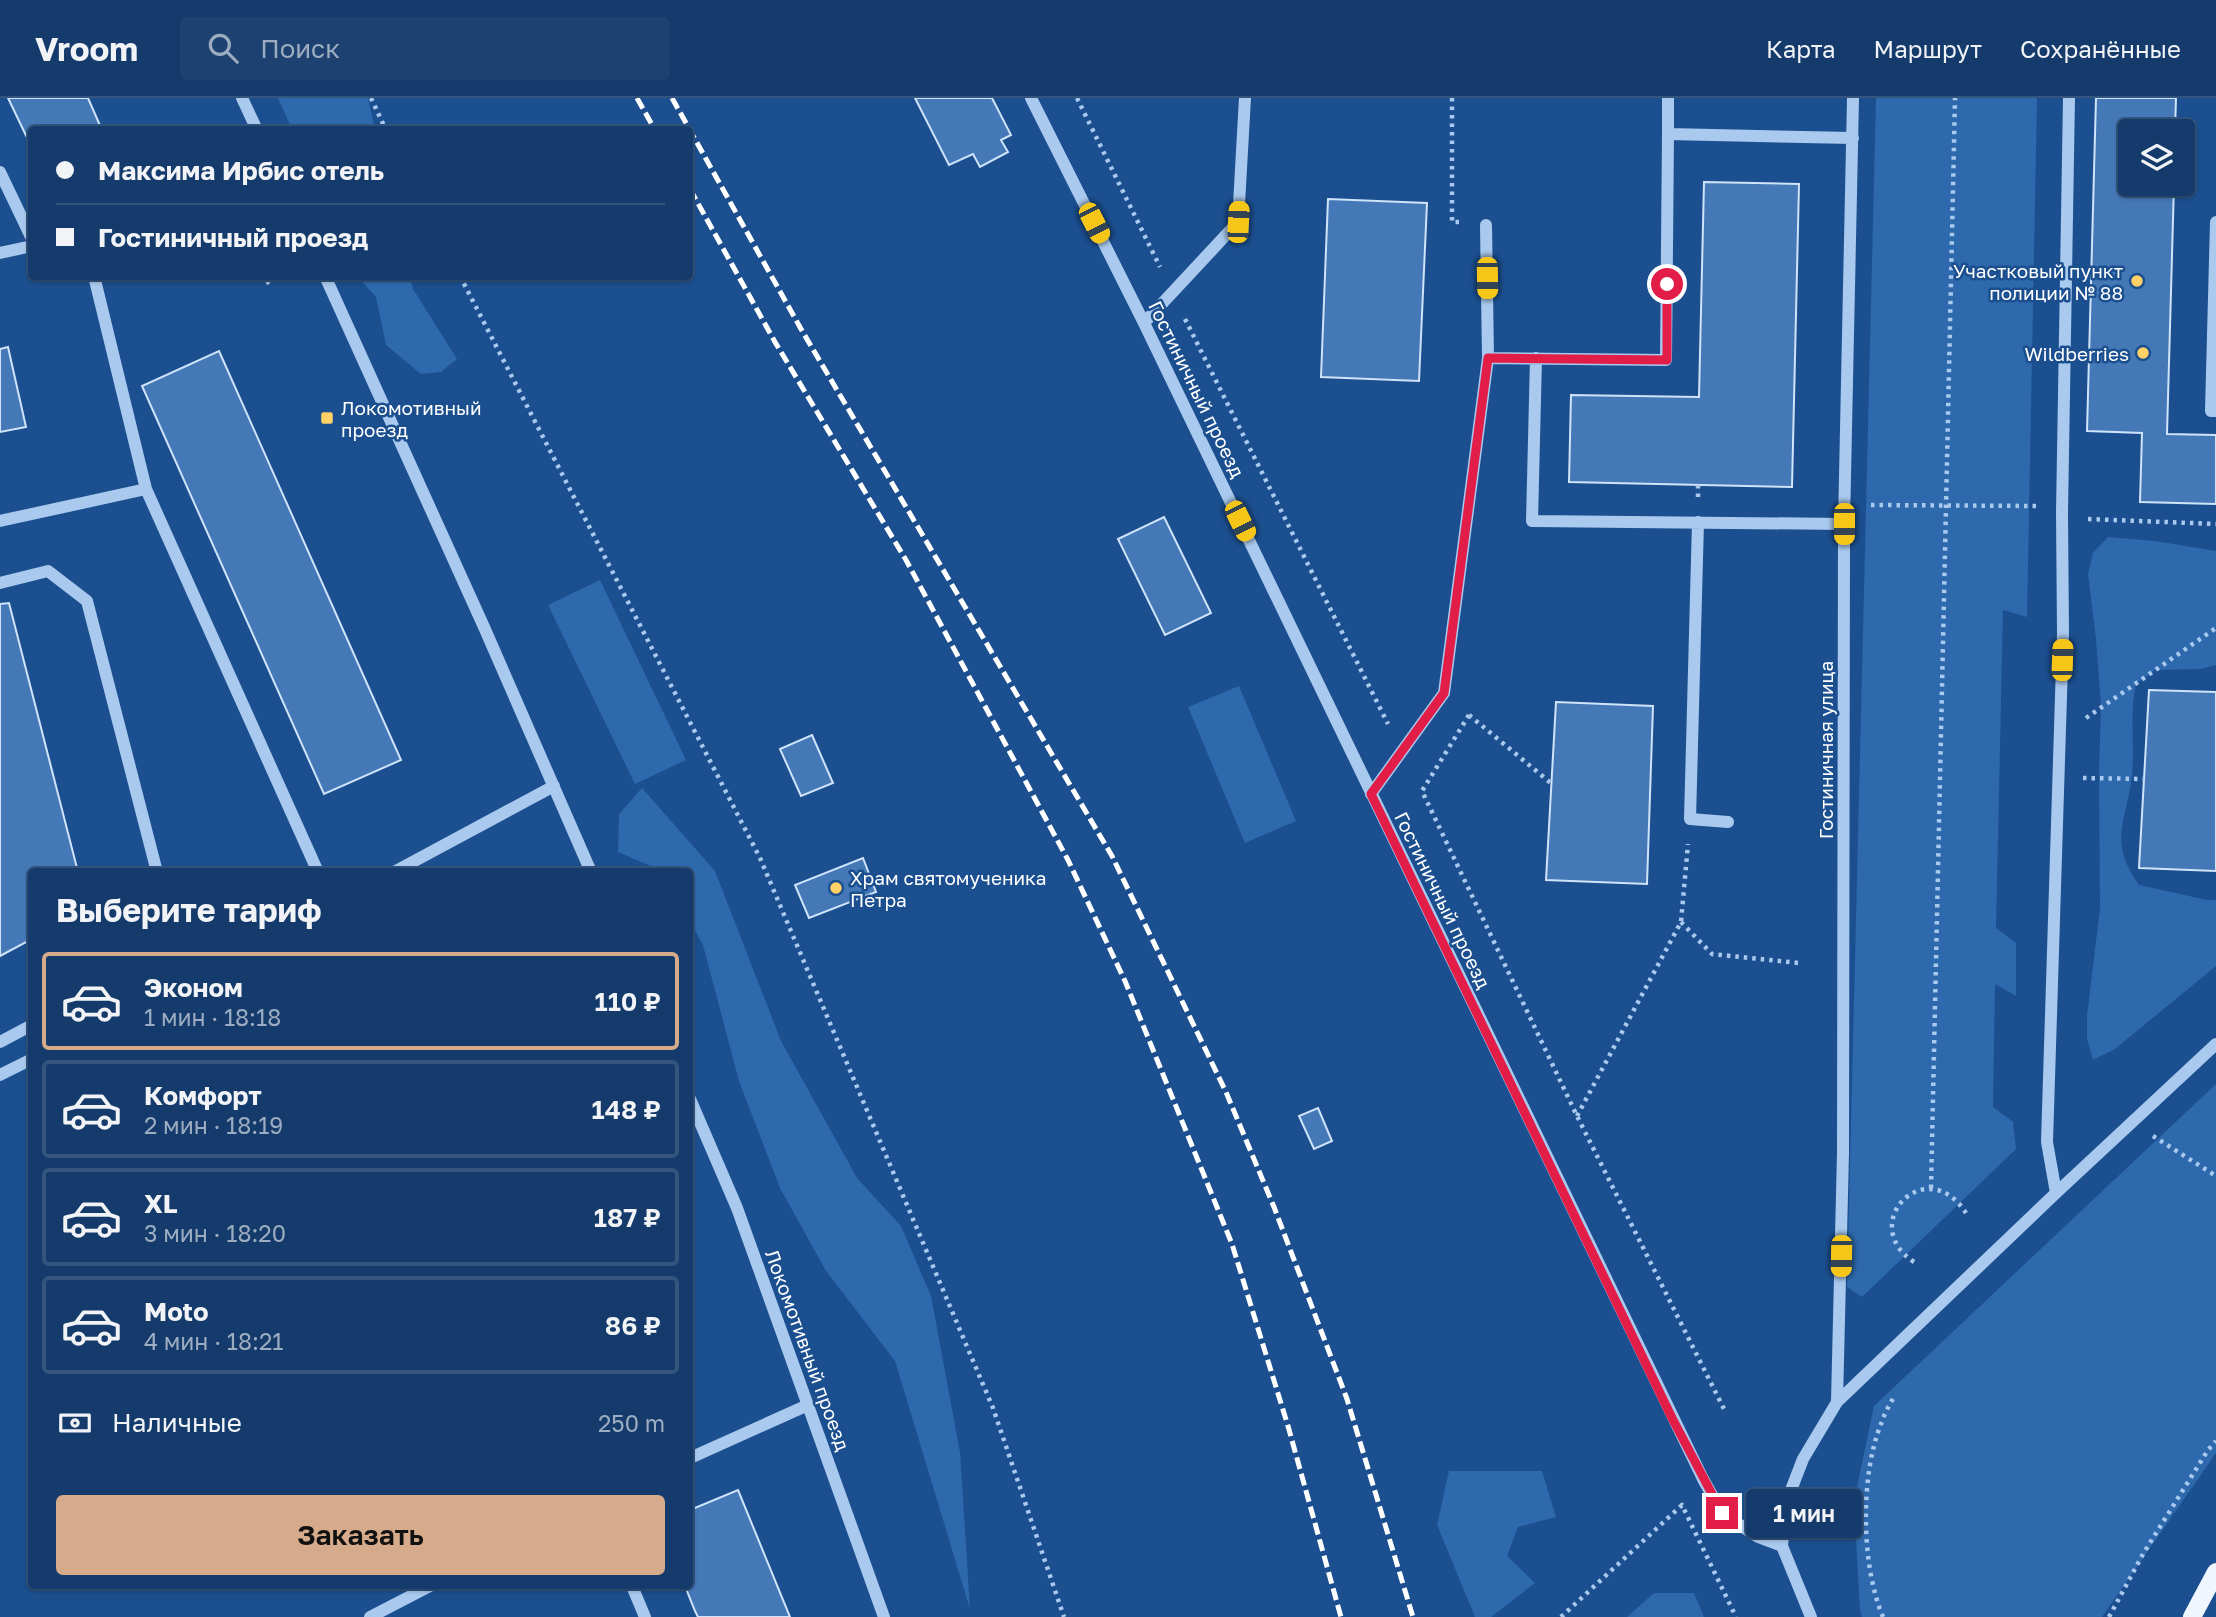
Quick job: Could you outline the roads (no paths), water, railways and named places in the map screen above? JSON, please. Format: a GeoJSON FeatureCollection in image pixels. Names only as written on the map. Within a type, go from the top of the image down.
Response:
{"type":"FeatureCollection","features":[{"type":"Feature","properties":{"kind":"main road"},"geometry":{"type":"LineString","coordinates":[[2192,1617],[2216,1572]]}},
{"type":"Feature","properties":{"kind":"street"},"geometry":{"type":"LineString","coordinates":[[242,98],[255,126]]}},
{"type":"Feature","properties":{"kind":"street","name":"Гостиничный проезд"},"geometry":{"type":"LineString","coordinates":[[1031,98],[1144,323],[1703,1479],[1722,1513],[1758,1537],[1782,1546]]}},
{"type":"Feature","properties":{"kind":"street"},"geometry":{"type":"LineString","coordinates":[[1144,323],[1238,222],[1245,98]]}},
{"type":"Feature","properties":{"kind":"street"},"geometry":{"type":"LineString","coordinates":[[1488,358],[1667,360],[1668,98]]}},
{"type":"Feature","properties":{"kind":"street","name":"Гостиничная улица"},"geometry":{"type":"LineString","coordinates":[[1838,1402],[1843,1153],[1844,524],[1853,98]]}},
{"type":"Feature","properties":{"kind":"street"},"geometry":{"type":"LineString","coordinates":[[2056,1193],[2046,1142],[2063,633],[2062,513],[2069,98]]}},
{"type":"Feature","properties":{"kind":"street"},"geometry":{"type":"LineString","coordinates":[[1668,134],[1853,138]]}},
{"type":"Feature","properties":{"kind":"street"},"geometry":{"type":"LineString","coordinates":[[0,172],[28,231]]}},
{"type":"Feature","properties":{"kind":"street"},"geometry":{"type":"LineString","coordinates":[[2216,222],[2211,411],[2216,411]]}},
{"type":"Feature","properties":{"kind":"street"},"geometry":{"type":"LineString","coordinates":[[1371,794],[1444,693],[1488,358],[1486,225]]}},
{"type":"Feature","properties":{"kind":"street"},"geometry":{"type":"LineString","coordinates":[[0,253],[28,247]]}},
{"type":"Feature","properties":{"kind":"street"},"geometry":{"type":"LineString","coordinates":[[95,280],[146,489],[316,868]]}},
{"type":"Feature","properties":{"kind":"street"},"geometry":{"type":"LineString","coordinates":[[327,280],[589,868]]}},
{"type":"Feature","properties":{"kind":"street"},"geometry":{"type":"LineString","coordinates":[[1535,358],[1532,521],[1844,524]]}},
{"type":"Feature","properties":{"kind":"street"},"geometry":{"type":"LineString","coordinates":[[0,521],[146,489]]}},
{"type":"Feature","properties":{"kind":"street"},"geometry":{"type":"LineString","coordinates":[[1698,522],[1690,819],[1728,822]]}},
{"type":"Feature","properties":{"kind":"street"},"geometry":{"type":"LineString","coordinates":[[0,583],[48,571],[87,601],[156,868]]}},
{"type":"Feature","properties":{"kind":"street"},"geometry":{"type":"LineString","coordinates":[[401,868],[554,786]]}},
{"type":"Feature","properties":{"kind":"street"},"geometry":{"type":"LineString","coordinates":[[0,1042],[28,1027]]}},
{"type":"Feature","properties":{"kind":"street"},"geometry":{"type":"LineString","coordinates":[[1811,1617],[1782,1546],[1786,1503],[1803,1459],[1838,1402],[2216,1044]]}},
{"type":"Feature","properties":{"kind":"street"},"geometry":{"type":"LineString","coordinates":[[0,1074],[28,1061]]}},
{"type":"Feature","properties":{"kind":"street","name":"Локомотивный проезд"},"geometry":{"type":"LineString","coordinates":[[693,1106],[737,1208],[884,1617]]}},
{"type":"Feature","properties":{"kind":"street"},"geometry":{"type":"LineString","coordinates":[[693,1457],[808,1405]]}},
{"type":"Feature","properties":{"kind":"street"},"geometry":{"type":"LineString","coordinates":[[370,1617],[424,1589]]}},
{"type":"Feature","properties":{"kind":"street"},"geometry":{"type":"LineString","coordinates":[[633,1589],[645,1617]]}},
{"type":"Feature","properties":{"kind":"railway"},"geometry":{"type":"LineString","coordinates":[[637,98],[653,126]]}},
{"type":"Feature","properties":{"kind":"railway"},"geometry":{"type":"LineString","coordinates":[[672,98],[688,126]]}},
{"type":"Feature","properties":{"kind":"railway"},"geometry":{"type":"LineString","coordinates":[[693,136],[801,329],[1112,856],[1226,1092],[1274,1207],[1347,1399],[1413,1617]]}},
{"type":"Feature","properties":{"kind":"railway"},"geometry":{"type":"LineString","coordinates":[[693,194],[775,342],[906,560],[1068,860],[1125,981],[1232,1244],[1288,1426],[1341,1617]]}},
{"type":"Feature","properties":{"kind":"place","name":"Участковый пункт полиции № 88"},"geometry":{"type":"Point","coordinates":[2137,281]}},
{"type":"Feature","properties":{"kind":"place","name":"Wildberries"},"geometry":{"type":"Point","coordinates":[2143,353]}},
{"type":"Feature","properties":{"kind":"place","name":"Локомотивный проезд"},"geometry":{"type":"Point","coordinates":[327,418]}},
{"type":"Feature","properties":{"kind":"place","name":"Храм святомученика Петра"},"geometry":{"type":"Point","coordinates":[836,888]}}]}
